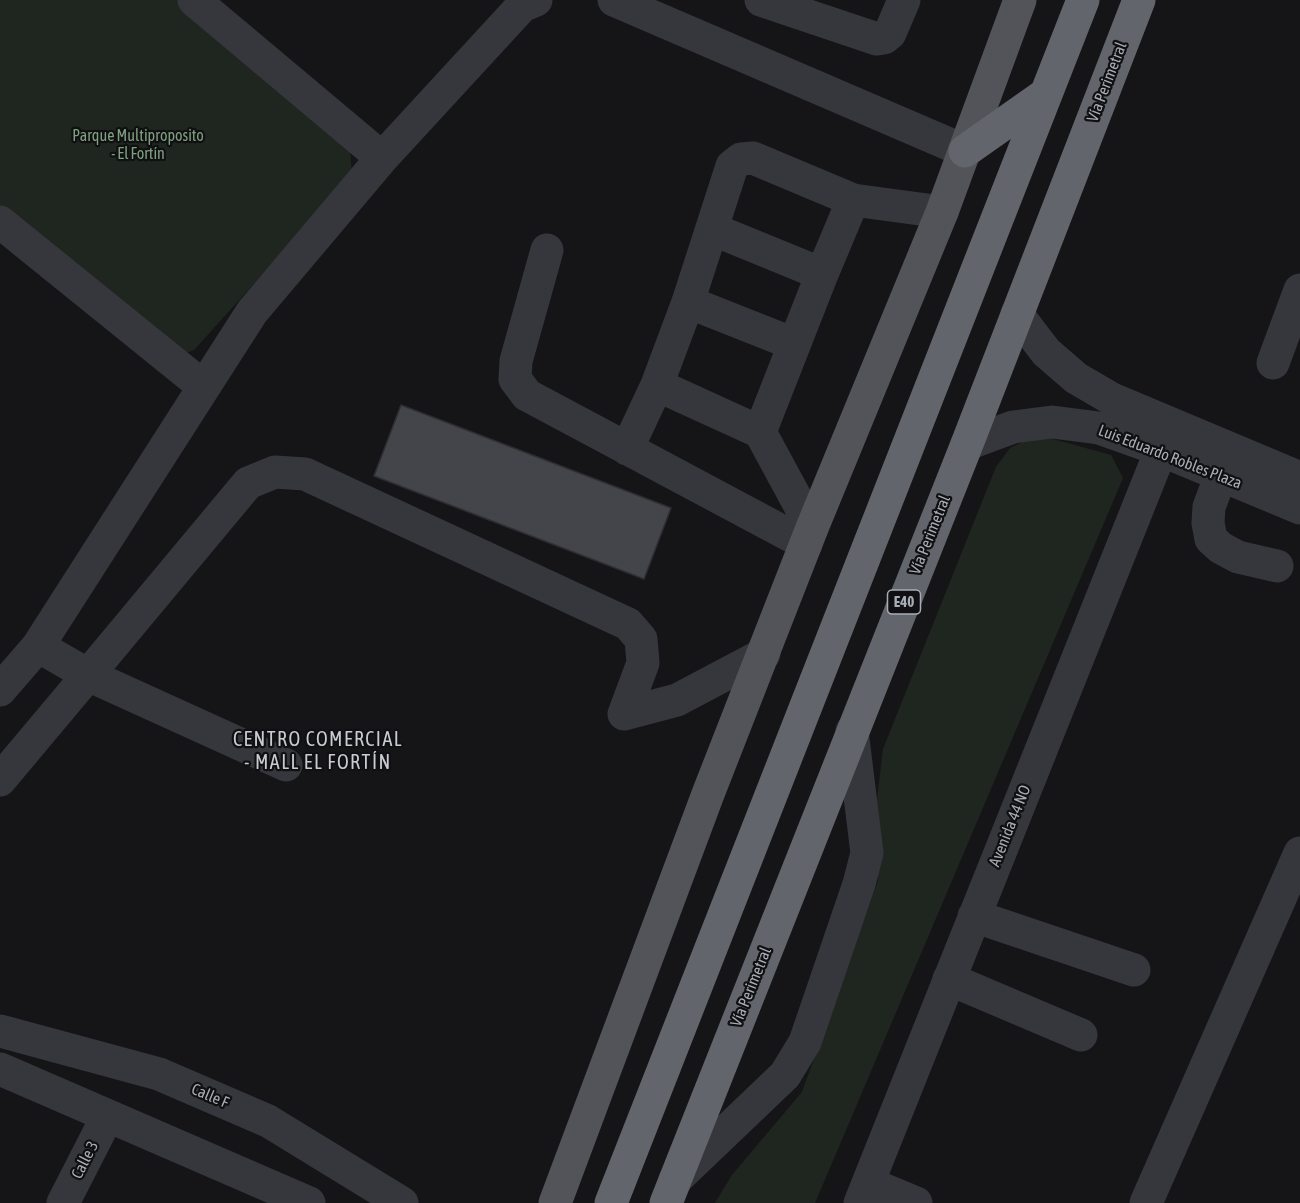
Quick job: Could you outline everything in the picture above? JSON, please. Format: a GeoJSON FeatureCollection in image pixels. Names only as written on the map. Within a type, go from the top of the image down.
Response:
{"type":"FeatureCollection","features":[{"type":"Feature","properties":{"kind":"highway"},"geometry":{"type":"LineString","coordinates":[[611,1203],[1083,0]]}},
{"type":"Feature","properties":{"kind":"highway","name":"Vía Perimetral"},"geometry":{"type":"LineString","coordinates":[[670,1191],[1137,9]]}},
{"type":"Feature","properties":{"kind":"highway"},"geometry":{"type":"LineString","coordinates":[[965,151],[1046,94]]}},
{"type":"Feature","properties":{"kind":"main road"},"geometry":{"type":"LineString","coordinates":[[555,1203],[708,794],[809,536],[942,212],[1020,0]]}},
{"type":"Feature","properties":{"kind":"street"},"geometry":{"type":"LineString","coordinates":[[194,0],[382,158]]}},
{"type":"Feature","properties":{"kind":"street"},"geometry":{"type":"LineString","coordinates":[[0,690],[38,646],[252,312],[382,158],[522,6],[536,0]]}},
{"type":"Feature","properties":{"kind":"street"},"geometry":{"type":"LineString","coordinates":[[614,0],[965,151]]}},
{"type":"Feature","properties":{"kind":"street"},"geometry":{"type":"LineString","coordinates":[[761,0],[826,11],[877,39],[884,38],[890,33],[904,0]]}},
{"type":"Feature","properties":{"kind":"street"},"geometry":{"type":"LineString","coordinates":[[627,449],[657,385],[732,166],[741,159],[753,158],[853,200],[942,212]]}},
{"type":"Feature","properties":{"kind":"street"},"geometry":{"type":"LineString","coordinates":[[760,432],[853,200]]}},
{"type":"Feature","properties":{"kind":"street"},"geometry":{"type":"LineString","coordinates":[[0,222],[204,387]]}},
{"type":"Feature","properties":{"kind":"street"},"geometry":{"type":"LineString","coordinates":[[712,229],[822,274]]}},
{"type":"Feature","properties":{"kind":"street"},"geometry":{"type":"LineString","coordinates":[[547,250],[516,361],[515,379],[527,395],[627,449],[809,536]]}},
{"type":"Feature","properties":{"kind":"street"},"geometry":{"type":"LineString","coordinates":[[1273,363],[1300,290]]}},
{"type":"Feature","properties":{"kind":"street"},"geometry":{"type":"LineString","coordinates":[[687,302],[794,344]]}},
{"type":"Feature","properties":{"kind":"street","name":"Luis Eduardo Robles Plaza"},"geometry":{"type":"LineString","coordinates":[[1017,314],[1046,352],[1076,378],[1103,394],[1300,478]]}},
{"type":"Feature","properties":{"kind":"street"},"geometry":{"type":"LineString","coordinates":[[657,385],[760,432],[809,536]]}},
{"type":"Feature","properties":{"kind":"street","name":"Luis Eduardo Robles Plaza"},"geometry":{"type":"LineString","coordinates":[[967,444],[1013,427],[1052,423],[1099,428],[1161,450],[1300,508]]}},
{"type":"Feature","properties":{"kind":"street","name":"Avenida 44 NO"},"geometry":{"type":"LineString","coordinates":[[864,1193],[1161,450]]}},
{"type":"Feature","properties":{"kind":"street"},"geometry":{"type":"LineString","coordinates":[[0,780],[248,483],[275,472],[305,474],[628,624],[641,639],[642,663],[624,714],[676,699],[764,654]]}},
{"type":"Feature","properties":{"kind":"street"},"geometry":{"type":"LineString","coordinates":[[1221,475],[1209,507],[1208,523],[1211,539],[1221,548],[1238,557],[1277,566]]}},
{"type":"Feature","properties":{"kind":"street"},"geometry":{"type":"LineString","coordinates":[[38,646],[88,675],[286,765]]}},
{"type":"Feature","properties":{"kind":"street"},"geometry":{"type":"LineString","coordinates":[[670,1191],[785,1075],[805,1042],[859,884],[867,853],[852,731]]}},
{"type":"Feature","properties":{"kind":"street"},"geometry":{"type":"LineString","coordinates":[[1146,1203],[1300,853]]}},
{"type":"Feature","properties":{"kind":"street"},"geometry":{"type":"LineString","coordinates":[[974,916],[1134,970]]}},
{"type":"Feature","properties":{"kind":"street"},"geometry":{"type":"LineString","coordinates":[[949,978],[1081,1035]]}},
{"type":"Feature","properties":{"kind":"street","name":"Calle F"},"geometry":{"type":"LineString","coordinates":[[0,1031],[159,1074],[268,1121],[402,1203]]}},
{"type":"Feature","properties":{"kind":"street"},"geometry":{"type":"LineString","coordinates":[[0,1070],[309,1203]]}},
{"type":"Feature","properties":{"kind":"street","name":"Calle 3"},"geometry":{"type":"LineString","coordinates":[[63,1203],[107,1117]]}},
{"type":"Feature","properties":{"kind":"street"},"geometry":{"type":"LineString","coordinates":[[864,1193],[916,1203]]}},
{"type":"Feature","properties":{"kind":"green space","name":"Parque Multiproposito - El Fortín"},"geometry":{"type":"Polygon","coordinates":[[[0,0],[183,0],[350,148],[352,175],[194,350],[181,355],[0,212],[0,0]]]}},
{"type":"Feature","properties":{"kind":"green space"},"geometry":{"type":"Polygon","coordinates":[[[1049,438],[1111,455],[1123,478],[815,1203],[715,1203],[732,1175],[802,1092],[878,881],[874,826],[883,749],[996,467],[1010,448],[1029,439],[1049,438]]]}},
{"type":"Feature","properties":{"kind":"building"},"geometry":{"type":"Polygon","coordinates":[[[401,405],[671,508],[644,579],[374,476],[401,405]]]}},
{"type":"Feature","properties":{"kind":"district","name":"CENTRO COMERCIAL - MALL EL FORTÍN"},"geometry":{"type":"Point","coordinates":[318,752]}}]}
